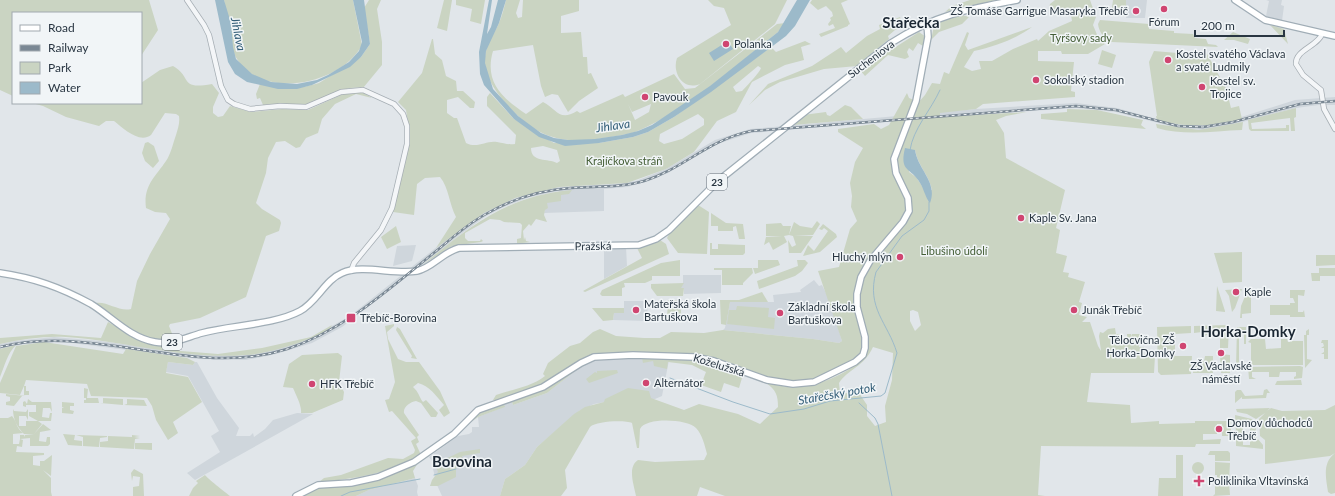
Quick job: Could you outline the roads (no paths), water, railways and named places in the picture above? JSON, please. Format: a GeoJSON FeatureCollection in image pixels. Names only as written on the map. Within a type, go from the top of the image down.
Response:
{"type":"FeatureCollection","features":[{"type":"Feature","properties":{"kind":"main road","name":"Sucheniova"},"geometry":{"type":"LineString","coordinates":[[802,113],[874,55],[929,21],[955,12],[1017,0]]}},
{"type":"Feature","properties":{"kind":"main road"},"geometry":{"type":"LineString","coordinates":[[1235,0],[1260,17],[1300,29],[1335,36]]}},
{"type":"Feature","properties":{"kind":"main road"},"geometry":{"type":"LineString","coordinates":[[924,59],[929,21]]}},
{"type":"Feature","properties":{"kind":"main road"},"geometry":{"type":"LineString","coordinates":[[924,59],[927,53],[929,21]]}},
{"type":"Feature","properties":{"kind":"main road"},"geometry":{"type":"LineString","coordinates":[[916,28],[923,31],[928,37]]}},
{"type":"Feature","properties":{"kind":"main road","name":"Koželužská"},"geometry":{"type":"LineString","coordinates":[[296,496],[318,486],[351,483],[378,477],[414,462],[454,434],[478,410],[543,388],[581,363],[594,357],[648,355],[694,357],[714,361],[766,380],[793,384],[814,382],[853,364],[863,355],[865,348],[865,337],[857,307],[857,294],[861,277],[870,261],[903,222],[909,211],[908,198],[896,173],[894,159],[916,97],[924,59]]}},
{"type":"Feature","properties":{"kind":"main road","name":"Pražská"},"geometry":{"type":"LineString","coordinates":[[0,273],[31,278],[58,287],[92,305],[125,330],[152,341],[161,342],[284,317],[313,302],[333,279],[342,273],[351,271],[419,270],[446,252],[466,247],[639,245],[651,241],[669,230],[718,181],[802,113]]}},
{"type":"Feature","properties":{"kind":"street"},"geometry":{"type":"LineString","coordinates":[[187,0],[209,35],[221,86],[228,100],[234,104],[250,109],[280,106],[306,107],[341,92],[363,90],[394,104],[403,114],[407,126],[407,144],[392,208],[381,230],[354,262],[351,271]]}},
{"type":"Feature","properties":{"kind":"street"},"geometry":{"type":"LineString","coordinates":[[1322,34],[1319,40],[1300,54],[1296,61],[1299,70],[1322,92],[1324,109],[1335,129]]}},
{"type":"Feature","properties":{"kind":"water"},"geometry":{"type":"Polygon","coordinates":[[[215,0],[224,0],[231,23],[233,47],[236,59],[252,74],[271,82],[297,84],[317,80],[349,62],[359,51],[362,42],[353,0],[364,0],[370,44],[361,57],[350,67],[312,85],[297,89],[278,89],[247,82],[235,74],[228,62],[215,0]]]}},
{"type":"Feature","properties":{"kind":"water"},"geometry":{"type":"Polygon","coordinates":[[[489,0],[492,0],[487,34],[491,27],[498,0],[506,0],[499,23],[486,51],[485,63],[493,89],[518,116],[541,133],[554,138],[568,140],[595,139],[622,135],[638,131],[652,125],[710,86],[778,32],[797,0],[810,0],[795,26],[786,36],[711,92],[674,117],[648,132],[633,137],[599,143],[565,146],[539,137],[514,119],[484,85],[480,74],[479,52],[489,0]]]}},
{"type":"Feature","properties":{"kind":"water"},"geometry":{"type":"Polygon","coordinates":[[[728,41],[733,49],[714,61],[709,53],[728,41]]]}},
{"type":"Feature","properties":{"kind":"water"},"geometry":{"type":"Polygon","coordinates":[[[905,148],[915,150],[920,164],[930,182],[932,196],[930,203],[917,178],[905,166],[905,148]]]}},
{"type":"Feature","properties":{"kind":"waterway","name":"Stařečský potok"},"geometry":{"type":"LineString","coordinates":[[910,150],[918,127],[940,90]]}},
{"type":"Feature","properties":{"kind":"waterway","name":"Stařečský potok"},"geometry":{"type":"LineString","coordinates":[[670,378],[733,402],[770,414],[804,409],[830,401],[881,396],[885,393],[897,353],[876,306],[874,296],[876,272],[902,236],[924,220],[929,211],[929,202]]}},
{"type":"Feature","properties":{"kind":"waterway"},"geometry":{"type":"LineString","coordinates":[[859,403],[875,418],[878,424],[892,496]]}},
{"type":"Feature","properties":{"kind":"waterway","name":"Stařečský potok"},"geometry":{"type":"LineString","coordinates":[[434,475],[456,469]]}},
{"type":"Feature","properties":{"kind":"waterway","name":"Stařečský potok"},"geometry":{"type":"LineString","coordinates":[[341,496],[350,492],[420,479]]}},
{"type":"Feature","properties":{"kind":"railway"},"geometry":{"type":"LineString","coordinates":[[0,347],[36,341],[72,341],[180,355],[216,358],[252,357],[287,349],[309,340],[349,318],[386,291],[456,234],[486,214],[506,204],[527,196],[560,189],[617,186],[644,181],[658,176],[722,141],[751,131],[1076,106],[1116,110],[1178,126],[1203,127],[1233,122],[1300,104],[1335,101]]}},
{"type":"Feature","properties":{"kind":"place","name":"Fórum"},"geometry":{"type":"Point","coordinates":[1164,9]}},
{"type":"Feature","properties":{"kind":"place","name":"ZŠ Tomáše Garrigue Masaryka Třebíč"},"geometry":{"type":"Point","coordinates":[1136,11]}},
{"type":"Feature","properties":{"kind":"place","name":"Polanka"},"geometry":{"type":"Point","coordinates":[726,44]}},
{"type":"Feature","properties":{"kind":"place","name":"Kostel svatého Václava a svaté Ludmily"},"geometry":{"type":"Point","coordinates":[1168,60]}},
{"type":"Feature","properties":{"kind":"place","name":"Sokolský stadion"},"geometry":{"type":"Point","coordinates":[1036,80]}},
{"type":"Feature","properties":{"kind":"place","name":"Kostel sv. Trojice"},"geometry":{"type":"Point","coordinates":[1202,87]}},
{"type":"Feature","properties":{"kind":"place","name":"Pavouk"},"geometry":{"type":"Point","coordinates":[645,97]}},
{"type":"Feature","properties":{"kind":"place","name":"Kaple Sv. Jana"},"geometry":{"type":"Point","coordinates":[1021,218]}},
{"type":"Feature","properties":{"kind":"place","name":"Hluchý mlýn"},"geometry":{"type":"Point","coordinates":[900,257]}},
{"type":"Feature","properties":{"kind":"place","name":"Kaple"},"geometry":{"type":"Point","coordinates":[1236,292]}},
{"type":"Feature","properties":{"kind":"place","name":"Mateřská škola Bartuškova"},"geometry":{"type":"Point","coordinates":[636,310]}},
{"type":"Feature","properties":{"kind":"place","name":"Junák Třebíč"},"geometry":{"type":"Point","coordinates":[1074,310]}},
{"type":"Feature","properties":{"kind":"place","name":"Základní škola Bartuškova"},"geometry":{"type":"Point","coordinates":[780,313]}},
{"type":"Feature","properties":{"kind":"place","name":"Třebíč-Borovina"},"geometry":{"type":"Point","coordinates":[351,318]}},
{"type":"Feature","properties":{"kind":"place","name":"Tělocvična ZŠ Horka-Domky"},"geometry":{"type":"Point","coordinates":[1183,346]}},
{"type":"Feature","properties":{"kind":"place","name":"ZŠ Václavské náměstí"},"geometry":{"type":"Point","coordinates":[1221,353]}},
{"type":"Feature","properties":{"kind":"place","name":"Alternátor"},"geometry":{"type":"Point","coordinates":[646,383]}},
{"type":"Feature","properties":{"kind":"place","name":"HFK Třebíč"},"geometry":{"type":"Point","coordinates":[312,384]}},
{"type":"Feature","properties":{"kind":"place","name":"Domov důchodců Třebíč"},"geometry":{"type":"Point","coordinates":[1219,429]}},
{"type":"Feature","properties":{"kind":"place","name":"Poliklinika Vltavínská"},"geometry":{"type":"Point","coordinates":[1199,481]}},
{"type":"Feature","properties":{"kind":"district","name":"Stařečka"},"geometry":{"type":"Point","coordinates":[911,23]}},
{"type":"Feature","properties":{"kind":"district","name":"Horka-Domky"},"geometry":{"type":"Point","coordinates":[1248,332]}},
{"type":"Feature","properties":{"kind":"district","name":"Borovina"},"geometry":{"type":"Point","coordinates":[462,462]}},
{"type":"Feature","properties":{"kind":"water label","name":"Jihlava"},"geometry":{"type":"Point","coordinates":[238,34]}},
{"type":"Feature","properties":{"kind":"water label","name":"Jihlava"},"geometry":{"type":"Point","coordinates":[613,126]}},
{"type":"Feature","properties":{"kind":"park label","name":"Tyršovy sady"},"geometry":{"type":"Point","coordinates":[1081,38]}},
{"type":"Feature","properties":{"kind":"park label","name":"Krajíčkova stráň"},"geometry":{"type":"Point","coordinates":[624,161]}},
{"type":"Feature","properties":{"kind":"park label","name":"Libušino údolí"},"geometry":{"type":"Point","coordinates":[954,251]}}]}
